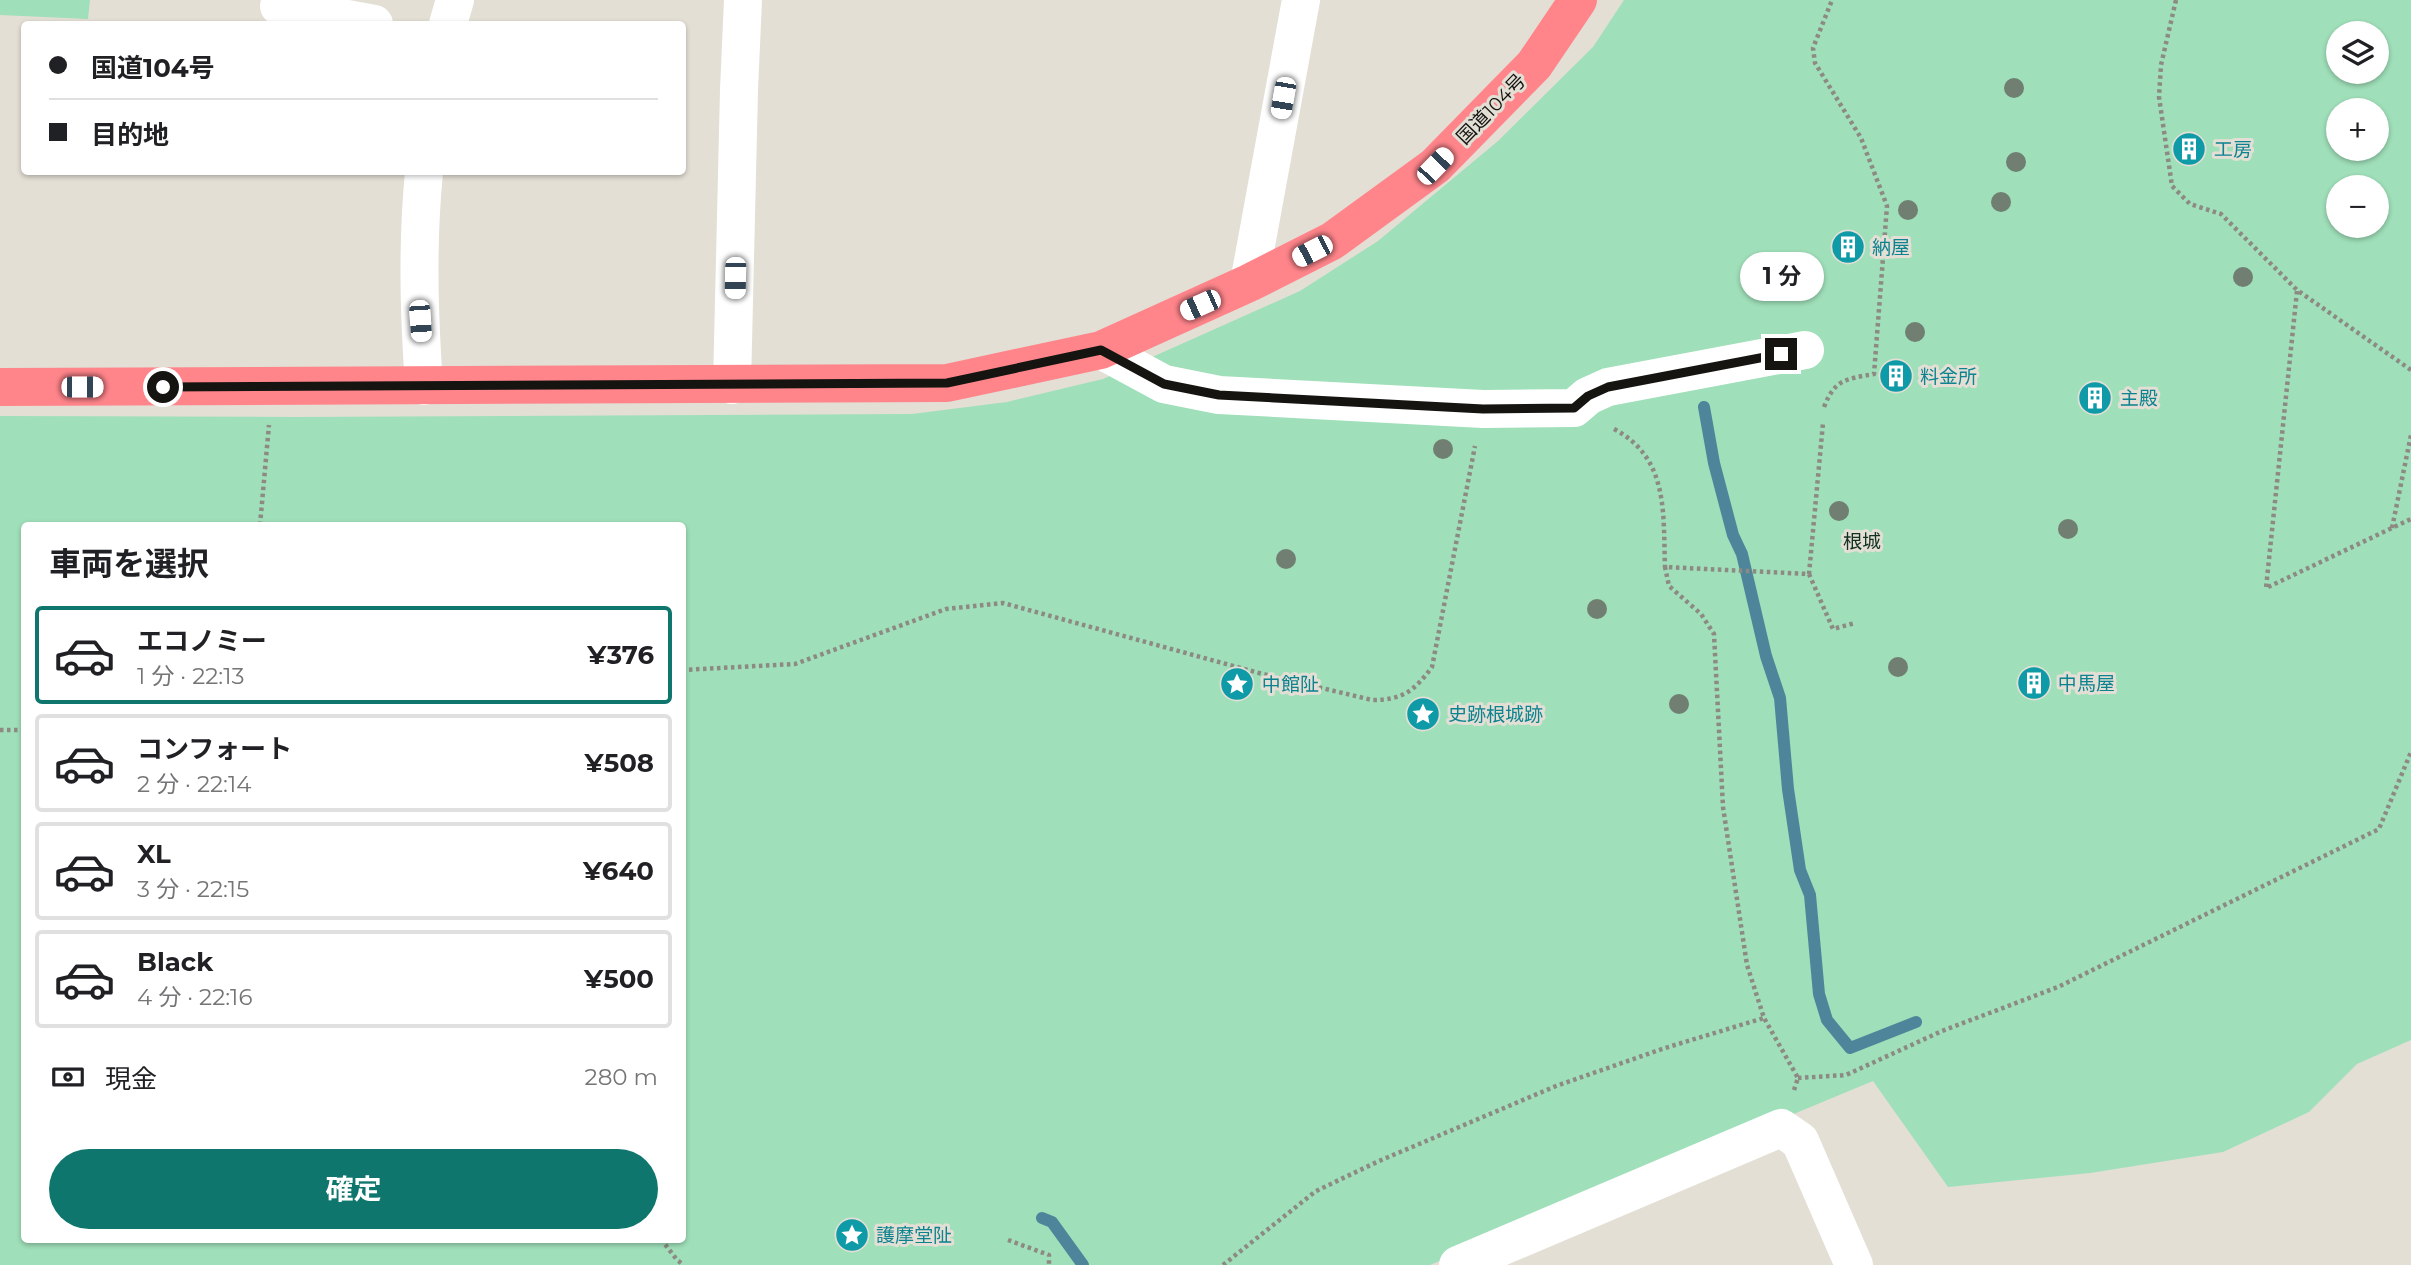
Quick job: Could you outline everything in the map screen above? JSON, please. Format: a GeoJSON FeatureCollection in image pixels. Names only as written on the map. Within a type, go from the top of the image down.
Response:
{"type":"FeatureCollection","features":[{"type":"Feature","properties":{"kind":"highway","name":"国道104号"},"geometry":{"type":"LineString","coordinates":[[0,387],[947,383],[1101,350],[1250,283],[1332,241],[1435,166],[1534,65],[1578,0]]}},
{"type":"Feature","properties":{"kind":"street"},"geometry":{"type":"LineString","coordinates":[[449,21],[454,0]]}},
{"type":"Feature","properties":{"kind":"street"},"geometry":{"type":"LineString","coordinates":[[732,385],[743,0]]}},
{"type":"Feature","properties":{"kind":"street"},"geometry":{"type":"LineString","coordinates":[[1250,283],[1301,0]]}},
{"type":"Feature","properties":{"kind":"street"},"geometry":{"type":"LineString","coordinates":[[279,6],[357,21]]}},
{"type":"Feature","properties":{"kind":"street"},"geometry":{"type":"LineString","coordinates":[[424,175],[418,262],[424,386]]}},
{"type":"Feature","properties":{"kind":"street"},"geometry":{"type":"LineString","coordinates":[[1101,350],[1164,384],[1219,395],[1483,409],[1574,408],[1588,396],[1608,387],[1805,350]]}},
{"type":"Feature","properties":{"kind":"street"},"geometry":{"type":"LineString","coordinates":[[1458,1265],[1517,1254],[1781,1128],[1800,1141],[1854,1265]]}},
{"type":"Feature","properties":{"kind":"path"},"geometry":{"type":"LineString","coordinates":[[1824,407],[1831,391],[1848,379],[1874,374],[1887,206],[1861,138],[1815,63],[1813,48],[1832,0]]}},
{"type":"Feature","properties":{"kind":"path"},"geometry":{"type":"LineString","coordinates":[[2176,0],[2161,65],[2159,97],[2172,186],[2190,204],[2221,214],[2297,290],[2411,369]]}},
{"type":"Feature","properties":{"kind":"path"},"geometry":{"type":"LineString","coordinates":[[2297,290],[2266,588],[2411,519]]}},
{"type":"Feature","properties":{"kind":"path"},"geometry":{"type":"LineString","coordinates":[[260,522],[272,387]]}},
{"type":"Feature","properties":{"kind":"path"},"geometry":{"type":"LineString","coordinates":[[1574,408],[1619,432],[1640,448],[1658,474],[1664,516],[1665,567],[1669,586],[1700,614],[1714,634],[1725,821],[1747,965],[1764,1018],[1798,1078],[1781,1128]]}},
{"type":"Feature","properties":{"kind":"path"},"geometry":{"type":"LineString","coordinates":[[686,670],[794,664],[946,609],[1003,603],[1259,673],[1372,700],[1391,700],[1416,688],[1432,667],[1483,409]]}},
{"type":"Feature","properties":{"kind":"path"},"geometry":{"type":"LineString","coordinates":[[1823,423],[1809,573],[1833,629],[1855,623]]}},
{"type":"Feature","properties":{"kind":"path"},"geometry":{"type":"LineString","coordinates":[[2392,528],[2411,435]]}},
{"type":"Feature","properties":{"kind":"path"},"geometry":{"type":"LineString","coordinates":[[1665,567],[1809,573]]}},
{"type":"Feature","properties":{"kind":"path"},"geometry":{"type":"LineString","coordinates":[[0,730],[21,731]]}},
{"type":"Feature","properties":{"kind":"path"},"geometry":{"type":"LineString","coordinates":[[1798,1078],[1846,1074],[1942,1031],[2058,988],[2379,829],[2411,752]]}},
{"type":"Feature","properties":{"kind":"path"},"geometry":{"type":"LineString","coordinates":[[1223,1265],[1316,1191],[1378,1161],[1556,1086],[1665,1048],[1764,1018]]}},
{"type":"Feature","properties":{"kind":"path"},"geometry":{"type":"LineString","coordinates":[[1008,1240],[1049,1255],[1049,1265]]}},
{"type":"Feature","properties":{"kind":"path"},"geometry":{"type":"LineString","coordinates":[[664,1243],[684,1265]]}},
{"type":"Feature","properties":{"kind":"green space"},"geometry":{"type":"Polygon","coordinates":[[[0,0],[90,0],[88,19],[0,15],[0,0]]]}},
{"type":"Feature","properties":{"kind":"green space","name":"根城"},"geometry":{"type":"Polygon","coordinates":[[[1624,0],[2411,0],[2411,1040],[2357,1064],[2309,1112],[2223,1152],[2090,1173],[1948,1187],[1873,1081],[1430,1265],[0,1265],[0,416],[912,414],[1007,402],[1103,379],[1300,291],[1378,241],[1498,141],[1593,47],[1624,0]]]}},
{"type":"Feature","properties":{"kind":"waterway"},"geometry":{"type":"LineString","coordinates":[[1704,407],[1714,463],[1733,535],[1742,554],[1766,656],[1780,698],[1788,789],[1800,870],[1810,895],[1819,994],[1827,1020],[1850,1048],[1916,1022]]}},
{"type":"Feature","properties":{"kind":"waterway"},"geometry":{"type":"LineString","coordinates":[[1042,1218],[1052,1222],[1083,1265]]}},
{"type":"Feature","properties":{"kind":"place","name":"工房"},"geometry":{"type":"Point","coordinates":[2189,149]}},
{"type":"Feature","properties":{"kind":"place","name":"納屋"},"geometry":{"type":"Point","coordinates":[1848,247]}},
{"type":"Feature","properties":{"kind":"place","name":"料金所"},"geometry":{"type":"Point","coordinates":[1896,376]}},
{"type":"Feature","properties":{"kind":"place","name":"主殿"},"geometry":{"type":"Point","coordinates":[2095,398]}},
{"type":"Feature","properties":{"kind":"place","name":"中馬屋"},"geometry":{"type":"Point","coordinates":[2034,683]}},
{"type":"Feature","properties":{"kind":"place","name":"中館阯"},"geometry":{"type":"Point","coordinates":[1237,684]}},
{"type":"Feature","properties":{"kind":"place","name":"史跡根城跡"},"geometry":{"type":"Point","coordinates":[1423,714]}},
{"type":"Feature","properties":{"kind":"place","name":"護摩堂阯"},"geometry":{"type":"Point","coordinates":[852,1235]}},
{"type":"Feature","properties":{"kind":"route"},"geometry":{"type":"LineString","coordinates":[[163,387],[947,383],[1101,350],[1164,384],[1219,395],[1483,409],[1574,408],[1588,396],[1608,387],[1781,354]]}}]}
